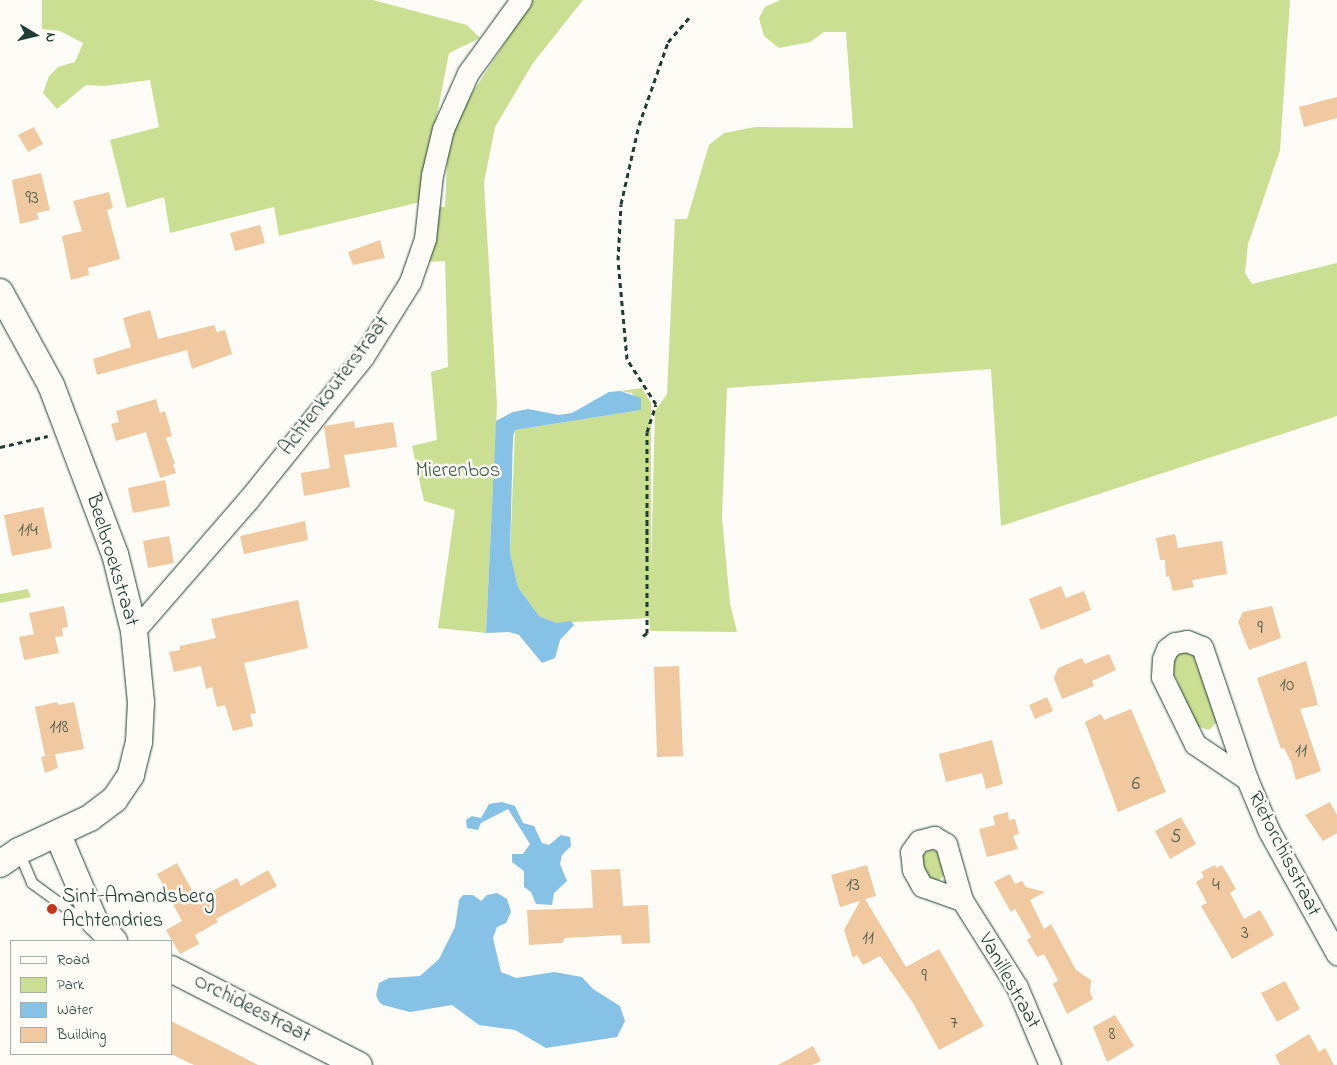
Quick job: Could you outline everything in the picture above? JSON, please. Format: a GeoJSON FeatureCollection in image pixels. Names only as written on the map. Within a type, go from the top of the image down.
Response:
{"type":"FeatureCollection","features":[{"type":"Feature","properties":{"kind":"street","name":"Achtenkouterstraat"},"geometry":{"type":"LineString","coordinates":[[134,631],[248,500],[363,357],[410,282],[425,239],[432,175],[443,129],[468,73],[521,0]]}},
{"type":"Feature","properties":{"kind":"street","name":"Beelbroekstraat"},"geometry":{"type":"LineString","coordinates":[[0,292],[51,385],[71,431],[115,554],[134,631],[141,702],[139,742],[132,775],[124,789],[104,808],[58,835],[9,858]]}},
{"type":"Feature","properties":{"kind":"street","name":"Rietorchisstraat"},"geometry":{"type":"LineString","coordinates":[[1247,779],[1195,744],[1162,677],[1163,660],[1167,649],[1175,643],[1187,641],[1202,647],[1247,779],[1269,831],[1337,954]]}},
{"type":"Feature","properties":{"kind":"street"},"geometry":{"type":"LineString","coordinates":[[58,835],[108,936]]}},
{"type":"Feature","properties":{"kind":"street","name":"Vanillestraat"},"geometry":{"type":"LineString","coordinates":[[962,900],[1017,987],[1050,1065]]}},
{"type":"Feature","properties":{"kind":"street","name":"Orchideestraat"},"geometry":{"type":"LineString","coordinates":[[172,970],[359,1065]]}},
{"type":"Feature","properties":{"kind":"lane"},"geometry":{"type":"LineString","coordinates":[[9,858],[32,883],[77,919],[108,936]]}},
{"type":"Feature","properties":{"kind":"path"},"geometry":{"type":"LineString","coordinates":[[643,636],[647,633],[648,432],[656,404],[628,358],[618,260],[621,204],[638,125],[668,42],[690,18]]}},
{"type":"Feature","properties":{"kind":"path"},"geometry":{"type":"LineString","coordinates":[[0,447],[71,431]]}},
{"type":"Feature","properties":{"kind":"green space"},"geometry":{"type":"Polygon","coordinates":[[[42,0],[373,0],[467,25],[480,38],[449,53],[420,202],[279,236],[274,207],[170,233],[164,197],[127,208],[110,140],[159,127],[150,80],[104,86],[86,85],[57,109],[43,93],[49,76],[58,67],[75,62],[83,43],[60,31],[42,29],[42,0]]]}},
{"type":"Feature","properties":{"kind":"green space","name":"Mierenbos"},"geometry":{"type":"Polygon","coordinates":[[[533,0],[583,0],[533,63],[495,127],[484,182],[497,404],[486,633],[438,628],[455,510],[424,501],[412,446],[437,440],[431,372],[448,367],[445,261],[424,262],[433,207],[445,207],[448,147],[461,110],[533,0]]]}},
{"type":"Feature","properties":{"kind":"green space"},"geometry":{"type":"Polygon","coordinates":[[[780,0],[1290,0],[1280,150],[1248,244],[1245,273],[1252,284],[1337,263],[1337,416],[1001,526],[991,369],[727,388],[722,518],[730,603],[737,632],[650,631],[649,618],[556,623],[539,616],[518,587],[510,553],[515,430],[641,410],[632,393],[620,391],[642,388],[651,403],[651,569],[655,411],[667,394],[675,219],[687,219],[709,145],[724,133],[755,127],[853,128],[846,32],[824,32],[810,42],[779,48],[764,36],[759,18],[765,7],[780,0]]]}},
{"type":"Feature","properties":{"kind":"green space"},"geometry":{"type":"Polygon","coordinates":[[[28,589],[31,597],[0,603],[0,594],[28,589]]]}},
{"type":"Feature","properties":{"kind":"green space"},"geometry":{"type":"Polygon","coordinates":[[[1184,650],[1194,653],[1217,722],[1209,730],[1196,726],[1173,671],[1172,658],[1184,650]]]}},
{"type":"Feature","properties":{"kind":"green space"},"geometry":{"type":"Polygon","coordinates":[[[930,850],[938,851],[944,875],[938,881],[926,877],[921,862],[922,855],[930,850]]]}},
{"type":"Feature","properties":{"kind":"water"},"geometry":{"type":"Polygon","coordinates":[[[620,391],[641,398],[641,410],[515,430],[513,436],[510,553],[518,587],[539,616],[556,623],[571,621],[574,625],[560,640],[555,658],[542,663],[519,635],[509,632],[486,633],[496,421],[513,412],[528,409],[559,415],[572,413],[609,392],[620,391]]]}},
{"type":"Feature","properties":{"kind":"water"},"geometry":{"type":"Polygon","coordinates":[[[502,802],[515,806],[523,823],[534,826],[542,843],[549,845],[561,835],[570,837],[571,846],[562,855],[560,864],[567,881],[554,893],[552,905],[536,904],[531,892],[524,887],[524,871],[512,862],[512,854],[523,854],[530,844],[508,809],[481,823],[478,830],[467,828],[466,820],[472,816],[481,818],[489,804],[502,802]]]}},
{"type":"Feature","properties":{"kind":"water"},"geometry":{"type":"Polygon","coordinates":[[[497,893],[507,899],[511,912],[506,923],[497,927],[493,938],[501,972],[516,978],[554,972],[582,977],[593,989],[620,1006],[625,1021],[617,1037],[546,1048],[515,1030],[479,1025],[452,1005],[410,1012],[383,1005],[379,1002],[376,995],[379,983],[389,978],[420,976],[439,959],[455,927],[459,900],[463,895],[473,895],[481,901],[487,895],[497,893]]]}},
{"type":"Feature","properties":{"kind":"building"},"geometry":{"type":"Polygon","coordinates":[[[1337,97],[1337,118],[1304,127],[1299,107],[1337,97]]]}},
{"type":"Feature","properties":{"kind":"building"},"geometry":{"type":"Polygon","coordinates":[[[34,127],[43,144],[28,152],[18,135],[34,127]]]}},
{"type":"Feature","properties":{"kind":"building"},"geometry":{"type":"Polygon","coordinates":[[[41,173],[50,210],[37,213],[39,219],[20,224],[12,180],[41,173]]]}},
{"type":"Feature","properties":{"kind":"building"},"geometry":{"type":"Polygon","coordinates":[[[109,192],[113,208],[107,210],[120,259],[88,268],[89,275],[71,280],[62,236],[82,231],[73,201],[109,192]]]}},
{"type":"Feature","properties":{"kind":"building"},"geometry":{"type":"Polygon","coordinates":[[[260,225],[265,243],[235,251],[230,233],[260,225]]]}},
{"type":"Feature","properties":{"kind":"building"},"geometry":{"type":"Polygon","coordinates":[[[380,240],[385,258],[353,265],[348,252],[380,240]]]}},
{"type":"Feature","properties":{"kind":"building"},"geometry":{"type":"Polygon","coordinates":[[[150,310],[158,339],[214,325],[217,332],[225,330],[232,354],[192,369],[187,350],[97,375],[93,359],[131,347],[123,318],[150,310]]]}},
{"type":"Feature","properties":{"kind":"building"},"geometry":{"type":"Polygon","coordinates":[[[156,399],[160,413],[165,411],[172,436],[166,438],[175,464],[173,465],[176,473],[160,478],[146,432],[116,441],[111,424],[119,422],[116,411],[156,399]]]}},
{"type":"Feature","properties":{"kind":"building"},"geometry":{"type":"Polygon","coordinates":[[[354,421],[355,428],[393,422],[397,447],[344,455],[350,487],[304,496],[301,473],[330,468],[324,426],[354,421]]]}},
{"type":"Feature","properties":{"kind":"building"},"geometry":{"type":"Polygon","coordinates":[[[165,480],[170,506],[133,513],[128,488],[165,480]]]}},
{"type":"Feature","properties":{"kind":"building"},"geometry":{"type":"Polygon","coordinates":[[[43,507],[52,548],[12,556],[4,515],[43,507]]]}},
{"type":"Feature","properties":{"kind":"building"},"geometry":{"type":"Polygon","coordinates":[[[305,521],[308,540],[244,554],[240,536],[305,521]]]}},
{"type":"Feature","properties":{"kind":"building"},"geometry":{"type":"Polygon","coordinates":[[[1175,534],[1178,548],[1222,541],[1227,574],[1192,580],[1194,587],[1173,591],[1169,576],[1166,577],[1165,560],[1160,560],[1156,538],[1175,534]]]}},
{"type":"Feature","properties":{"kind":"building"},"geometry":{"type":"Polygon","coordinates":[[[169,536],[174,563],[148,568],[143,541],[169,536]]]}},
{"type":"Feature","properties":{"kind":"building"},"geometry":{"type":"Polygon","coordinates":[[[1061,586],[1066,598],[1084,591],[1091,610],[1041,630],[1029,599],[1061,586]]]}},
{"type":"Feature","properties":{"kind":"building"},"geometry":{"type":"Polygon","coordinates":[[[298,600],[308,648],[244,663],[256,713],[250,714],[253,726],[233,731],[225,705],[217,707],[212,687],[206,689],[201,666],[174,672],[169,652],[180,650],[180,646],[216,638],[211,619],[298,600]]]}},
{"type":"Feature","properties":{"kind":"building"},"geometry":{"type":"Polygon","coordinates":[[[64,606],[68,627],[62,628],[63,636],[55,637],[59,653],[24,660],[19,637],[34,634],[29,613],[64,606]]]}},
{"type":"Feature","properties":{"kind":"building"},"geometry":{"type":"Polygon","coordinates":[[[1272,606],[1281,638],[1249,650],[1238,622],[1243,612],[1272,606]]]}},
{"type":"Feature","properties":{"kind":"building"},"geometry":{"type":"Polygon","coordinates":[[[1109,654],[1116,670],[1092,681],[1094,686],[1062,699],[1054,678],[1058,668],[1082,658],[1085,664],[1109,654]]]}},
{"type":"Feature","properties":{"kind":"building"},"geometry":{"type":"Polygon","coordinates":[[[1306,661],[1318,705],[1300,709],[1321,771],[1296,780],[1291,762],[1284,748],[1281,749],[1257,678],[1306,661]]]}},
{"type":"Feature","properties":{"kind":"building"},"geometry":{"type":"Polygon","coordinates":[[[679,666],[683,756],[657,757],[654,667],[679,666]]]}},
{"type":"Feature","properties":{"kind":"building"},"geometry":{"type":"Polygon","coordinates":[[[1047,697],[1053,711],[1035,719],[1029,705],[1047,697]]]}},
{"type":"Feature","properties":{"kind":"building"},"geometry":{"type":"Polygon","coordinates":[[[57,702],[58,705],[74,702],[84,749],[45,756],[35,707],[57,702]]]}},
{"type":"Feature","properties":{"kind":"building"},"geometry":{"type":"Polygon","coordinates":[[[1131,709],[1166,792],[1118,812],[1085,722],[1101,714],[1104,720],[1131,709]]]}},
{"type":"Feature","properties":{"kind":"building"},"geometry":{"type":"Polygon","coordinates":[[[992,740],[1003,784],[986,789],[982,773],[946,782],[939,754],[992,740]]]}},
{"type":"Feature","properties":{"kind":"building"},"geometry":{"type":"Polygon","coordinates":[[[55,754],[58,768],[45,773],[41,757],[55,754]]]}},
{"type":"Feature","properties":{"kind":"building"},"geometry":{"type":"Polygon","coordinates":[[[1330,802],[1337,815],[1337,833],[1323,841],[1305,815],[1330,802]]]}},
{"type":"Feature","properties":{"kind":"building"},"geometry":{"type":"Polygon","coordinates":[[[1008,812],[1009,820],[1015,819],[1019,834],[1013,836],[1018,849],[987,857],[979,829],[995,825],[993,816],[1008,812]]]}},
{"type":"Feature","properties":{"kind":"building"},"geometry":{"type":"Polygon","coordinates":[[[1181,817],[1196,844],[1170,859],[1155,831],[1181,817]]]}},
{"type":"Feature","properties":{"kind":"building"},"geometry":{"type":"Polygon","coordinates":[[[177,863],[197,899],[237,878],[241,886],[268,870],[277,886],[216,919],[218,922],[195,935],[199,944],[180,954],[166,930],[182,921],[157,874],[177,863]]]}},
{"type":"Feature","properties":{"kind":"building"},"geometry":{"type":"Polygon","coordinates":[[[867,865],[876,896],[865,899],[906,967],[939,949],[984,1026],[939,1050],[913,1003],[880,956],[863,965],[857,955],[853,958],[844,930],[860,901],[840,907],[831,875],[867,865]]]}},
{"type":"Feature","properties":{"kind":"building"},"geometry":{"type":"Polygon","coordinates":[[[1215,865],[1216,868],[1222,865],[1236,889],[1230,893],[1244,919],[1260,910],[1274,935],[1232,959],[1201,906],[1207,903],[1196,882],[1204,877],[1201,872],[1215,865]]]}},
{"type":"Feature","properties":{"kind":"building"},"geometry":{"type":"Polygon","coordinates":[[[620,869],[623,906],[648,905],[650,943],[622,944],[621,935],[565,938],[562,943],[529,945],[527,910],[593,908],[591,870],[620,869]]]}},
{"type":"Feature","properties":{"kind":"building"},"geometry":{"type":"Polygon","coordinates":[[[1010,874],[1015,884],[1022,881],[1026,887],[1045,892],[1030,900],[1044,929],[1051,924],[1076,970],[1091,980],[1090,992],[1093,999],[1067,1014],[1053,984],[1058,980],[1044,954],[1037,957],[1027,940],[1031,937],[1015,909],[1011,912],[994,882],[1010,874]]]}},
{"type":"Feature","properties":{"kind":"building"},"geometry":{"type":"Polygon","coordinates":[[[1285,981],[1300,1009],[1277,1022],[1261,993],[1285,981]]]}},
{"type":"Feature","properties":{"kind":"building"},"geometry":{"type":"Polygon","coordinates":[[[1115,1015],[1134,1046],[1107,1062],[1093,1027],[1115,1015]]]}},
{"type":"Feature","properties":{"kind":"building"},"geometry":{"type":"Polygon","coordinates":[[[172,1022],[258,1065],[194,1065],[172,1054],[172,1022]]]}},
{"type":"Feature","properties":{"kind":"building"},"geometry":{"type":"Polygon","coordinates":[[[1309,1034],[1319,1052],[1325,1048],[1334,1065],[1280,1065],[1275,1055],[1309,1034]]]}},
{"type":"Feature","properties":{"kind":"building"},"geometry":{"type":"Polygon","coordinates":[[[813,1046],[821,1061],[812,1065],[778,1065],[813,1046]]]}},
{"type":"Feature","properties":{"kind":"place","name":"Sint-Amandsberg Achtendries"},"geometry":{"type":"Point","coordinates":[52,909]}}]}
